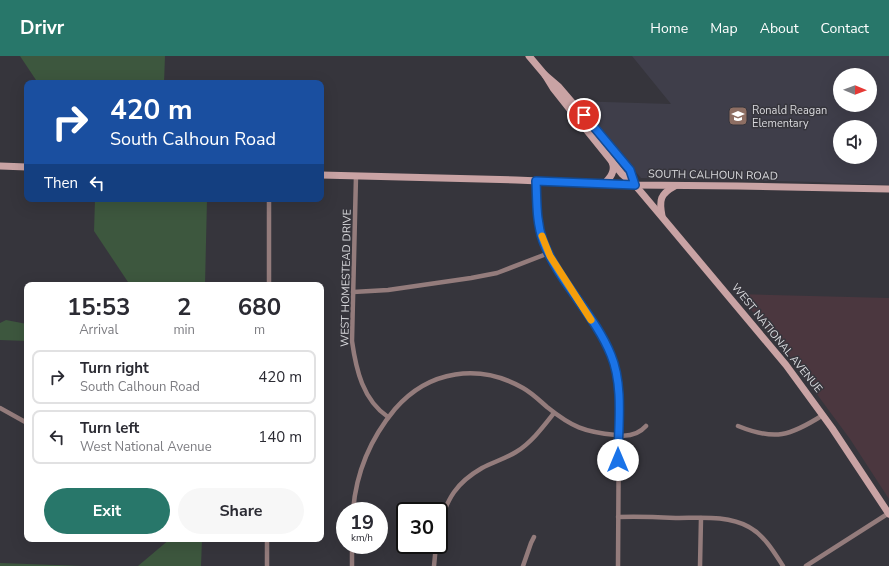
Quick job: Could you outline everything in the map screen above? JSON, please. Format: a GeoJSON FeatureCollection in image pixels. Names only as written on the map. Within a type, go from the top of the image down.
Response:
{"type":"FeatureCollection","features":[{"type":"Feature","properties":{"kind":"main road","name":"WEST NATIONAL AVENUE"},"geometry":{"type":"LineString","coordinates":[[529,56],[622,174],[635,185],[662,216],[763,336],[823,415],[889,513]]}},
{"type":"Feature","properties":{"kind":"main road","name":"WEST NATIONAL AVENUE"},"geometry":{"type":"LineString","coordinates":[[545,75],[560,87],[630,170],[635,185]]}},
{"type":"Feature","properties":{"kind":"main road"},"geometry":{"type":"LineString","coordinates":[[604,184],[609,180],[613,171],[610,158]]}},
{"type":"Feature","properties":{"kind":"main road"},"geometry":{"type":"LineString","coordinates":[[0,166],[24,167]]}},
{"type":"Feature","properties":{"kind":"main road","name":"SOUTH CALHOUN ROAD"},"geometry":{"type":"LineString","coordinates":[[324,175],[635,185],[889,190]]}},
{"type":"Feature","properties":{"kind":"main road"},"geometry":{"type":"LineString","coordinates":[[662,216],[660,208],[662,197],[665,192],[675,186]]}},
{"type":"Feature","properties":{"kind":"street","name":"WEST HOMESTEAD DRIVE"},"geometry":{"type":"LineString","coordinates":[[356,176],[352,341],[359,376],[364,390],[383,414],[388,417]]}},
{"type":"Feature","properties":{"kind":"street"},"geometry":{"type":"LineString","coordinates":[[536,181],[536,208],[538,224],[543,240],[549,254],[593,323],[611,355],[618,383],[618,566]]}},
{"type":"Feature","properties":{"kind":"street"},"geometry":{"type":"LineString","coordinates":[[269,202],[269,282]]}},
{"type":"Feature","properties":{"kind":"street"},"geometry":{"type":"LineString","coordinates":[[353,292],[388,290],[478,277],[497,273],[549,254]]}},
{"type":"Feature","properties":{"kind":"street"},"geometry":{"type":"LineString","coordinates":[[355,502],[359,474],[367,452],[388,417],[414,390],[435,380],[448,376],[461,373],[478,374],[495,376],[510,381],[525,390],[554,413],[577,427],[593,433],[619,436],[636,434],[642,431],[646,426]]}},
{"type":"Feature","properties":{"kind":"street"},"geometry":{"type":"LineString","coordinates":[[0,408],[24,421]]}},
{"type":"Feature","properties":{"kind":"street"},"geometry":{"type":"LineString","coordinates":[[448,502],[454,491],[463,482],[483,468],[516,452],[527,444],[554,413]]}},
{"type":"Feature","properties":{"kind":"street"},"geometry":{"type":"LineString","coordinates":[[738,426],[760,434],[783,434],[798,430],[823,415]]}},
{"type":"Feature","properties":{"kind":"street"},"geometry":{"type":"LineString","coordinates":[[806,566],[889,513]]}},
{"type":"Feature","properties":{"kind":"street"},"geometry":{"type":"LineString","coordinates":[[618,517],[725,519],[748,526],[760,535],[783,566]]}},
{"type":"Feature","properties":{"kind":"street"},"geometry":{"type":"LineString","coordinates":[[700,518],[700,566]]}},
{"type":"Feature","properties":{"kind":"street"},"geometry":{"type":"LineString","coordinates":[[523,566],[534,537]]}},
{"type":"Feature","properties":{"kind":"street"},"geometry":{"type":"LineString","coordinates":[[267,542],[267,566]]}},
{"type":"Feature","properties":{"kind":"street"},"geometry":{"type":"LineString","coordinates":[[352,554],[352,566]]}},
{"type":"Feature","properties":{"kind":"street"},"geometry":{"type":"LineString","coordinates":[[434,566],[435,554]]}},
{"type":"Feature","properties":{"kind":"shaded area","name":"Ronald Reagan Elementary"},"geometry":{"type":"Polygon","coordinates":[[[632,56],[889,56],[889,185],[641,178],[573,101],[671,104],[632,56]]]}},
{"type":"Feature","properties":{"kind":"shaded area"},"geometry":{"type":"Polygon","coordinates":[[[738,294],[889,298],[889,499],[850,439],[786,352],[738,294]]]}},
{"type":"Feature","properties":{"kind":"green space"},"geometry":{"type":"Polygon","coordinates":[[[20,56],[165,56],[164,80],[36,80],[20,56]]]}},
{"type":"Feature","properties":{"kind":"green space"},"geometry":{"type":"Polygon","coordinates":[[[95,202],[207,202],[205,282],[128,282],[94,231],[95,202]]]}},
{"type":"Feature","properties":{"kind":"green space"},"geometry":{"type":"Polygon","coordinates":[[[6,320],[24,323],[24,341],[0,340],[0,323],[6,320]]]}},
{"type":"Feature","properties":{"kind":"green space"},"geometry":{"type":"Polygon","coordinates":[[[166,542],[202,542],[201,566],[138,566],[166,542]]]}},
{"type":"Feature","properties":{"kind":"green space"},"geometry":{"type":"Polygon","coordinates":[[[0,563],[83,566],[0,566],[0,563]]]}},
{"type":"Feature","properties":{"kind":"slow traffic"},"geometry":{"type":"LineString","coordinates":[[542,236],[550,256],[591,320]]}},
{"type":"Feature","properties":{"kind":"place","name":"Ronald Reagan Elementary"},"geometry":{"type":"Point","coordinates":[738,116]}},
{"type":"Feature","properties":{"kind":"route"},"geometry":{"type":"LineString","coordinates":[[584,115],[630,170],[635,185],[536,181],[536,208],[538,224],[550,256],[606,344],[615,367],[618,383],[619,405],[618,460]]}}]}
